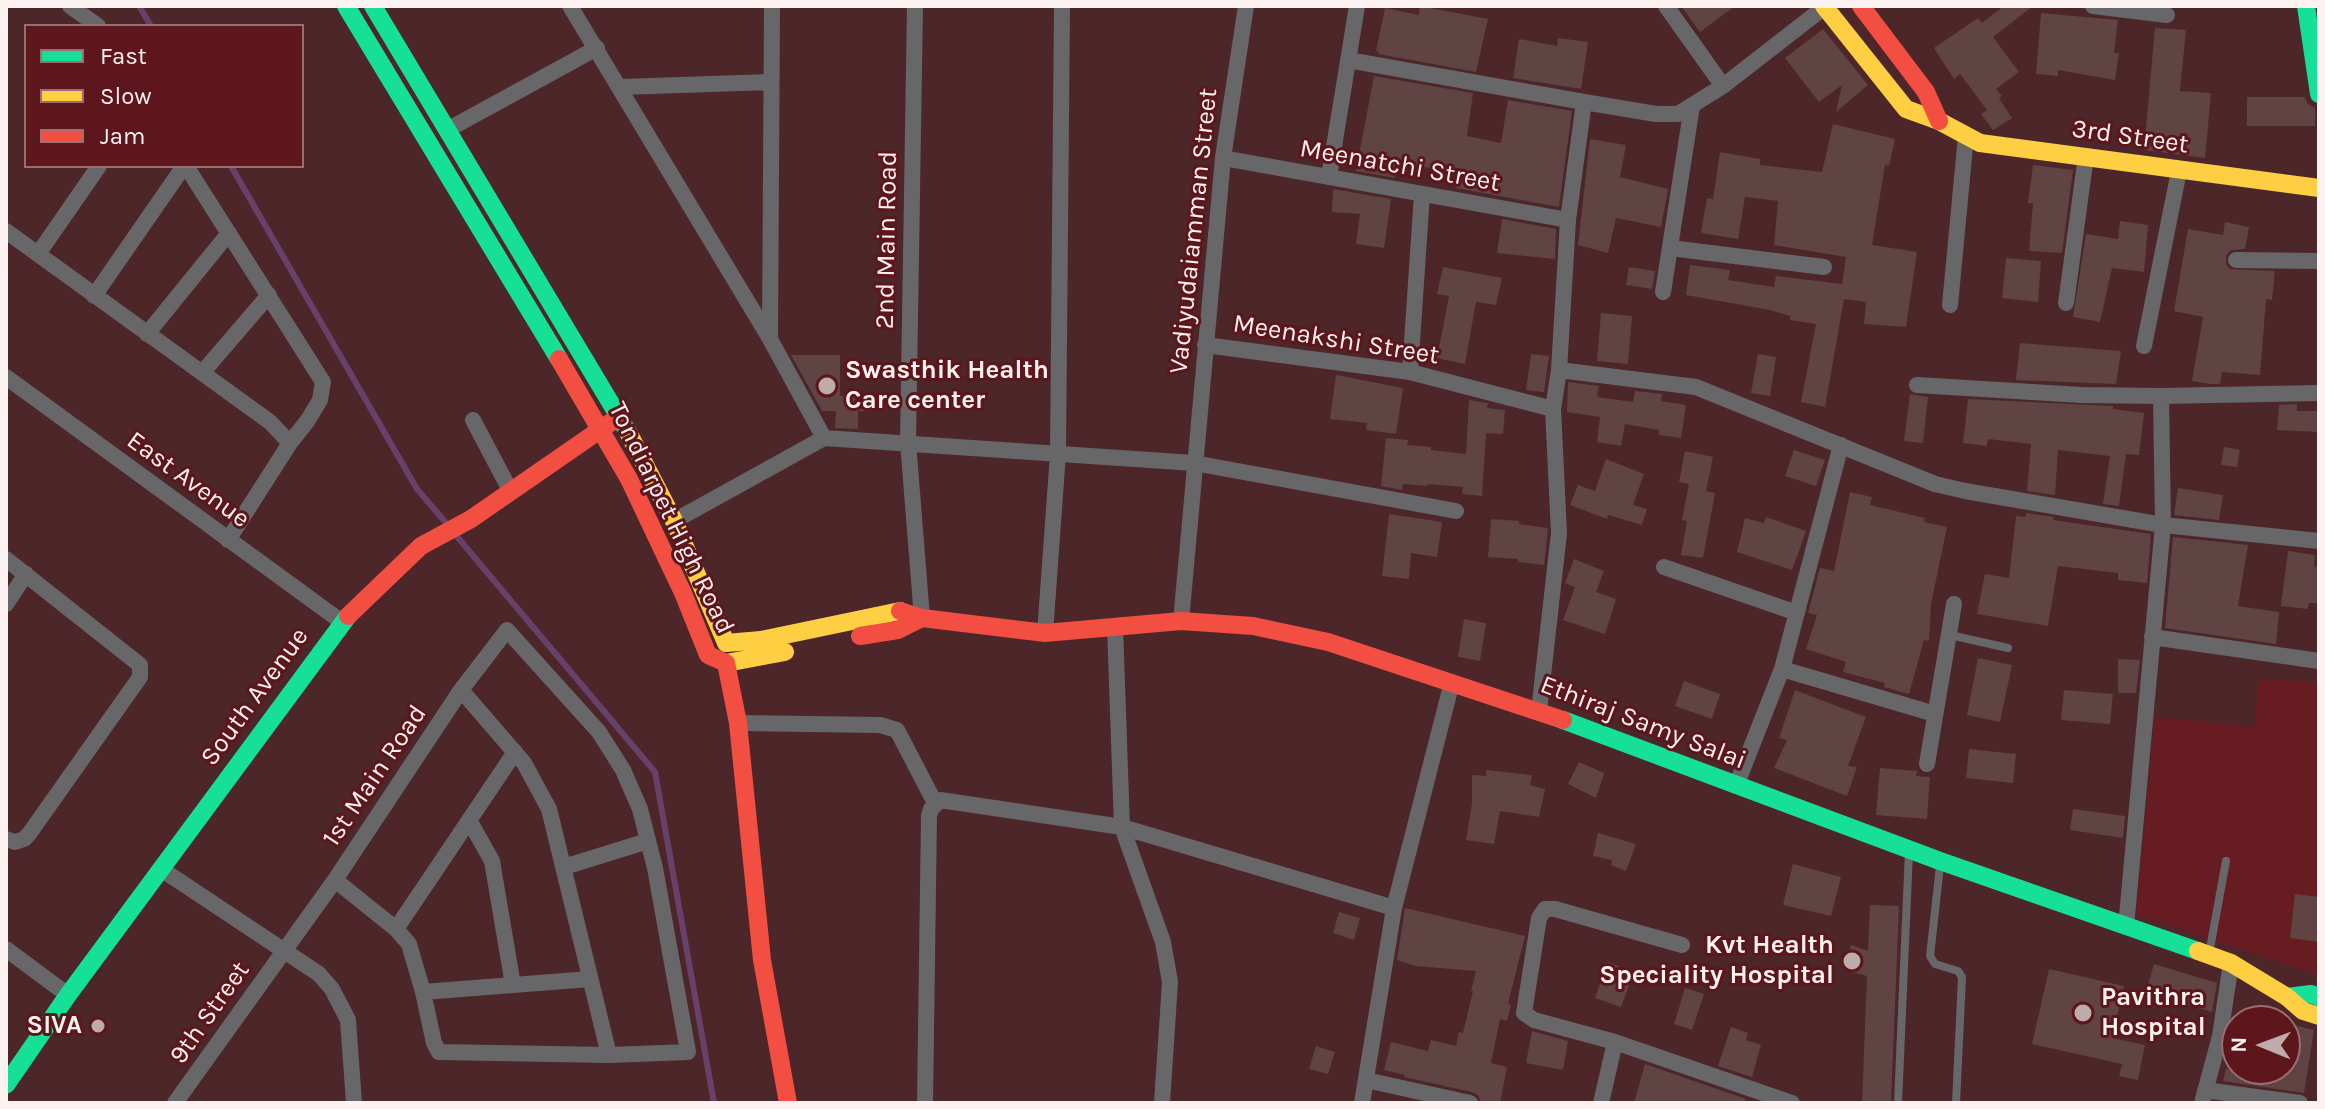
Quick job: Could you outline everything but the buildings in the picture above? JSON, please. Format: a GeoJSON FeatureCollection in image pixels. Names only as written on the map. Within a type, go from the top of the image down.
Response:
{"type":"FeatureCollection","features":[{"type":"Feature","properties":{"kind":"main road","name":"Tondiarpet High Road"},"geometry":{"type":"LineString","coordinates":[[346,6],[601,428],[636,494],[708,655],[726,663],[738,723],[762,960],[788,1103]]}},
{"type":"Feature","properties":{"kind":"main road","name":"Tondiarpet High Road"},"geometry":{"type":"LineString","coordinates":[[373,6],[620,416],[674,521],[726,643]]}},
{"type":"Feature","properties":{"kind":"main road","name":"3rd Street"},"geometry":{"type":"LineString","coordinates":[[1825,6],[1906,109],[1939,121],[1980,143],[2319,188]]}},
{"type":"Feature","properties":{"kind":"main road"},"geometry":{"type":"LineString","coordinates":[[1861,6],[1926,92],[1939,121]]}},
{"type":"Feature","properties":{"kind":"main road"},"geometry":{"type":"LineString","coordinates":[[2306,6],[2319,94]]}},
{"type":"Feature","properties":{"kind":"main road","name":"South Avenue"},"geometry":{"type":"LineString","coordinates":[[6,1085],[68,995],[342,622],[421,546],[471,519],[620,416]]}},
{"type":"Feature","properties":{"kind":"main road","name":"Ethiraj Samy Salai"},"geometry":{"type":"LineString","coordinates":[[726,643],[761,640],[903,610],[922,618],[1045,633],[1181,621],[1253,626],[1328,642],[1539,711],[1940,861],[2231,963],[2287,997],[2303,1011],[2319,1016]]}},
{"type":"Feature","properties":{"kind":"main road","name":"Ethiraj Samy Salai"},"geometry":{"type":"LineString","coordinates":[[726,663],[898,630],[922,618]]}},
{"type":"Feature","properties":{"kind":"main road"},"geometry":{"type":"LineString","coordinates":[[2287,997],[2311,994],[2319,997]]}},
{"type":"Feature","properties":{"kind":"street"},"geometry":{"type":"LineString","coordinates":[[70,6],[95,24]]}},
{"type":"Feature","properties":{"kind":"street"},"geometry":{"type":"LineString","coordinates":[[570,6],[770,339],[824,438]]}},
{"type":"Feature","properties":{"kind":"street"},"geometry":{"type":"LineString","coordinates":[[770,339],[772,6]]}},
{"type":"Feature","properties":{"kind":"street","name":"2nd Main Road"},"geometry":{"type":"LineString","coordinates":[[915,6],[908,442],[922,618]]}},
{"type":"Feature","properties":{"kind":"street"},"geometry":{"type":"LineString","coordinates":[[1045,633],[1058,454],[1062,6]]}},
{"type":"Feature","properties":{"kind":"street","name":"Vadiyudaiamman Street"},"geometry":{"type":"LineString","coordinates":[[1181,621],[1223,158],[1246,6]]}},
{"type":"Feature","properties":{"kind":"street"},"geometry":{"type":"LineString","coordinates":[[1329,177],[1357,6]]}},
{"type":"Feature","properties":{"kind":"street"},"geometry":{"type":"LineString","coordinates":[[1666,6],[1723,86]]}},
{"type":"Feature","properties":{"kind":"street"},"geometry":{"type":"LineString","coordinates":[[1348,60],[1584,102],[1678,114],[1723,86],[1825,6]]}},
{"type":"Feature","properties":{"kind":"street"},"geometry":{"type":"LineString","coordinates":[[2093,6],[2167,15]]}},
{"type":"Feature","properties":{"kind":"street"},"geometry":{"type":"LineString","coordinates":[[447,130],[597,48]]}},
{"type":"Feature","properties":{"kind":"street"},"geometry":{"type":"LineString","coordinates":[[620,87],[771,82]]}},
{"type":"Feature","properties":{"kind":"street"},"geometry":{"type":"LineString","coordinates":[[1539,711],[1559,533],[1553,409],[1559,370],[1568,220],[1584,102]]}},
{"type":"Feature","properties":{"kind":"street"},"geometry":{"type":"LineString","coordinates":[[1663,292],[1692,106]]}},
{"type":"Feature","properties":{"kind":"street"},"geometry":{"type":"LineString","coordinates":[[1950,305],[1966,136]]}},
{"type":"Feature","properties":{"kind":"street"},"geometry":{"type":"LineString","coordinates":[[2066,303],[2086,156]]}},
{"type":"Feature","properties":{"kind":"street","name":"Meenatchi Street"},"geometry":{"type":"LineString","coordinates":[[1223,158],[1568,220]]}},
{"type":"Feature","properties":{"kind":"street"},"geometry":{"type":"LineString","coordinates":[[38,254],[98,168]]}},
{"type":"Feature","properties":{"kind":"street"},"geometry":{"type":"LineString","coordinates":[[94,296],[184,168]]}},
{"type":"Feature","properties":{"kind":"street"},"geometry":{"type":"LineString","coordinates":[[186,168],[323,382],[320,400],[308,420],[228,540]]}},
{"type":"Feature","properties":{"kind":"street"},"geometry":{"type":"LineString","coordinates":[[2144,346],[2179,171]]}},
{"type":"Feature","properties":{"kind":"street"},"geometry":{"type":"LineString","coordinates":[[1410,372],[1422,194]]}},
{"type":"Feature","properties":{"kind":"street"},"geometry":{"type":"LineString","coordinates":[[6,231],[270,422],[290,443]]}},
{"type":"Feature","properties":{"kind":"street"},"geometry":{"type":"LineString","coordinates":[[147,334],[229,233]]}},
{"type":"Feature","properties":{"kind":"street"},"geometry":{"type":"LineString","coordinates":[[1670,248],[1824,267]]}},
{"type":"Feature","properties":{"kind":"street"},"geometry":{"type":"LineString","coordinates":[[2236,260],[2319,261]]}},
{"type":"Feature","properties":{"kind":"street"},"geometry":{"type":"LineString","coordinates":[[202,373],[269,295]]}},
{"type":"Feature","properties":{"kind":"street","name":"Meenakshi Street"},"geometry":{"type":"LineString","coordinates":[[1205,345],[1410,372],[1553,409]]}},
{"type":"Feature","properties":{"kind":"street"},"geometry":{"type":"LineString","coordinates":[[1559,370],[1696,387],[1935,484],[1965,491],[2163,525],[2319,541]]}},
{"type":"Feature","properties":{"kind":"street","name":"East Avenue"},"geometry":{"type":"LineString","coordinates":[[6,377],[342,622]]}},
{"type":"Feature","properties":{"kind":"street"},"geometry":{"type":"LineString","coordinates":[[1917,385],[2081,395],[2319,393]]}},
{"type":"Feature","properties":{"kind":"street"},"geometry":{"type":"LineString","coordinates":[[2126,927],[2163,525],[2161,396]]}},
{"type":"Feature","properties":{"kind":"street"},"geometry":{"type":"LineString","coordinates":[[473,420],[511,492]]}},
{"type":"Feature","properties":{"kind":"street"},"geometry":{"type":"LineString","coordinates":[[674,521],[824,438],[1194,463],[1456,511]]}},
{"type":"Feature","properties":{"kind":"street"},"geometry":{"type":"LineString","coordinates":[[1736,786],[1782,669],[1841,445]]}},
{"type":"Feature","properties":{"kind":"street"},"geometry":{"type":"LineString","coordinates":[[6,559],[140,665],[140,677],[29,834],[15,842],[6,839]]}},
{"type":"Feature","properties":{"kind":"street"},"geometry":{"type":"LineString","coordinates":[[1664,567],[1797,613]]}},
{"type":"Feature","properties":{"kind":"street"},"geometry":{"type":"LineString","coordinates":[[6,604],[26,574]]}},
{"type":"Feature","properties":{"kind":"street"},"geometry":{"type":"LineString","coordinates":[[1927,764],[1954,604]]}},
{"type":"Feature","properties":{"kind":"street"},"geometry":{"type":"LineString","coordinates":[[1115,626],[1122,827],[1163,942],[1169,973],[1171,998],[1162,1103]]}},
{"type":"Feature","properties":{"kind":"street","name":"1st Main Road"},"geometry":{"type":"LineString","coordinates":[[283,950],[335,880],[461,690],[507,630],[599,732],[623,770],[640,809],[648,841]]}},
{"type":"Feature","properties":{"kind":"street"},"geometry":{"type":"LineString","coordinates":[[2152,637],[2319,661]]}},
{"type":"Feature","properties":{"kind":"street"},"geometry":{"type":"LineString","coordinates":[[1782,669],[1935,714]]}},
{"type":"Feature","properties":{"kind":"street"},"geometry":{"type":"LineString","coordinates":[[1362,1103],[1394,908],[1452,682]]}},
{"type":"Feature","properties":{"kind":"street"},"geometry":{"type":"LineString","coordinates":[[461,690],[524,763],[549,809],[609,1055]]}},
{"type":"Feature","properties":{"kind":"street"},"geometry":{"type":"LineString","coordinates":[[738,723],[880,725],[897,730],[935,803]]}},
{"type":"Feature","properties":{"kind":"street"},"geometry":{"type":"LineString","coordinates":[[396,929],[515,752]]}},
{"type":"Feature","properties":{"kind":"street"},"geometry":{"type":"LineString","coordinates":[[925,1103],[929,816],[935,803],[949,799],[1122,827],[1394,908]]}},
{"type":"Feature","properties":{"kind":"street"},"geometry":{"type":"LineString","coordinates":[[469,820],[492,861],[513,985]]}},
{"type":"Feature","properties":{"kind":"street"},"geometry":{"type":"LineString","coordinates":[[335,880],[396,929],[409,944],[434,1043],[439,1052],[609,1055],[688,1052],[648,841],[564,867]]}},
{"type":"Feature","properties":{"kind":"street"},"geometry":{"type":"LineString","coordinates":[[161,869],[319,974],[341,1004],[348,1020],[354,1103]]}},
{"type":"Feature","properties":{"kind":"street"},"geometry":{"type":"LineString","coordinates":[[1682,945],[1555,909],[1545,909],[1524,1013],[1534,1020],[1615,1042],[1792,1103]]}},
{"type":"Feature","properties":{"kind":"street"},"geometry":{"type":"LineString","coordinates":[[6,949],[68,995]]}},
{"type":"Feature","properties":{"kind":"street","name":"9th Street"},"geometry":{"type":"LineString","coordinates":[[175,1103],[283,950]]}},
{"type":"Feature","properties":{"kind":"street"},"geometry":{"type":"LineString","coordinates":[[2231,963],[2220,1036],[2204,1097],[2300,1103]]}},
{"type":"Feature","properties":{"kind":"street"},"geometry":{"type":"LineString","coordinates":[[423,992],[590,979]]}},
{"type":"Feature","properties":{"kind":"street"},"geometry":{"type":"LineString","coordinates":[[1601,1103],[1615,1042]]}},
{"type":"Feature","properties":{"kind":"street"},"geometry":{"type":"LineString","coordinates":[[1366,1080],[1470,1103]]}},
{"type":"Feature","properties":{"kind":"lane"},"geometry":{"type":"LineString","coordinates":[[1949,635],[2008,648]]}},
{"type":"Feature","properties":{"kind":"lane"},"geometry":{"type":"LineString","coordinates":[[1898,1103],[1909,849]]}},
{"type":"Feature","properties":{"kind":"lane"},"geometry":{"type":"LineString","coordinates":[[1940,861],[1930,956],[1935,964],[1951,968],[1962,977],[1956,1103]]}},
{"type":"Feature","properties":{"kind":"lane"},"geometry":{"type":"LineString","coordinates":[[2209,955],[2226,861]]}},
{"type":"Feature","properties":{"kind":"shaded area"},"geometry":{"type":"Polygon","coordinates":[[[2259,678],[2319,684],[2319,975],[2136,915],[2155,717],[2254,727],[2259,678]]]}},
{"type":"Feature","properties":{"kind":"waterway"},"geometry":{"type":"LineString","coordinates":[[139,6],[150,24]]}},
{"type":"Feature","properties":{"kind":"waterway"},"geometry":{"type":"LineString","coordinates":[[232,168],[417,489],[447,524]]}},
{"type":"Feature","properties":{"kind":"waterway"},"geometry":{"type":"LineString","coordinates":[[454,533],[655,772],[714,1103]]}},
{"type":"Feature","properties":{"kind":"traffic: fast"},"geometry":{"type":"LineString","coordinates":[[346,6],[559,359]]}},
{"type":"Feature","properties":{"kind":"traffic: fast"},"geometry":{"type":"LineString","coordinates":[[373,6],[628,432]]}},
{"type":"Feature","properties":{"kind":"traffic: fast"},"geometry":{"type":"LineString","coordinates":[[2306,6],[2319,94]]}},
{"type":"Feature","properties":{"kind":"traffic: fast"},"geometry":{"type":"LineString","coordinates":[[6,1085],[68,995],[348,616]]}},
{"type":"Feature","properties":{"kind":"traffic: fast"},"geometry":{"type":"LineString","coordinates":[[1563,720],[1940,861],[2198,951]]}},
{"type":"Feature","properties":{"kind":"traffic: fast"},"geometry":{"type":"LineString","coordinates":[[2287,997],[2311,994],[2319,997]]}},
{"type":"Feature","properties":{"kind":"traffic: slow"},"geometry":{"type":"LineString","coordinates":[[1824,6],[1906,109],[1939,121],[1980,143],[2319,188]]}},
{"type":"Feature","properties":{"kind":"traffic: slow"},"geometry":{"type":"LineString","coordinates":[[628,432],[674,521],[726,643],[761,640],[900,611]]}},
{"type":"Feature","properties":{"kind":"traffic: slow"},"geometry":{"type":"LineString","coordinates":[[726,663],[785,652]]}},
{"type":"Feature","properties":{"kind":"traffic: slow"},"geometry":{"type":"LineString","coordinates":[[2198,951],[2231,963],[2287,997],[2303,1011],[2319,1016]]}},
{"type":"Feature","properties":{"kind":"traffic: jam"},"geometry":{"type":"LineString","coordinates":[[1861,6],[1926,92],[1939,121]]}},
{"type":"Feature","properties":{"kind":"traffic: jam"},"geometry":{"type":"LineString","coordinates":[[559,359],[629,479],[683,593],[708,655],[726,663]]}},
{"type":"Feature","properties":{"kind":"traffic: jam"},"geometry":{"type":"LineString","coordinates":[[348,616],[421,546],[471,519],[620,416]]}},
{"type":"Feature","properties":{"kind":"traffic: jam"},"geometry":{"type":"LineString","coordinates":[[900,611],[922,618],[1045,633],[1181,621],[1253,626],[1328,642],[1563,720]]}},
{"type":"Feature","properties":{"kind":"traffic: jam"},"geometry":{"type":"LineString","coordinates":[[860,636],[898,630],[922,618]]}},
{"type":"Feature","properties":{"kind":"traffic: jam"},"geometry":{"type":"LineString","coordinates":[[726,663],[738,723],[762,960],[788,1103]]}},
{"type":"Feature","properties":{"kind":"place","name":"Swasthik Health Care center"},"geometry":{"type":"Point","coordinates":[827,386]}},
{"type":"Feature","properties":{"kind":"place","name":"Kvt Health Speciality Hospital"},"geometry":{"type":"Point","coordinates":[1852,961]}},
{"type":"Feature","properties":{"kind":"place","name":"Pavithra Hospital"},"geometry":{"type":"Point","coordinates":[2083,1013]}},
{"type":"Feature","properties":{"kind":"place","name":"SIVA"},"geometry":{"type":"Point","coordinates":[98,1026]}}]}
